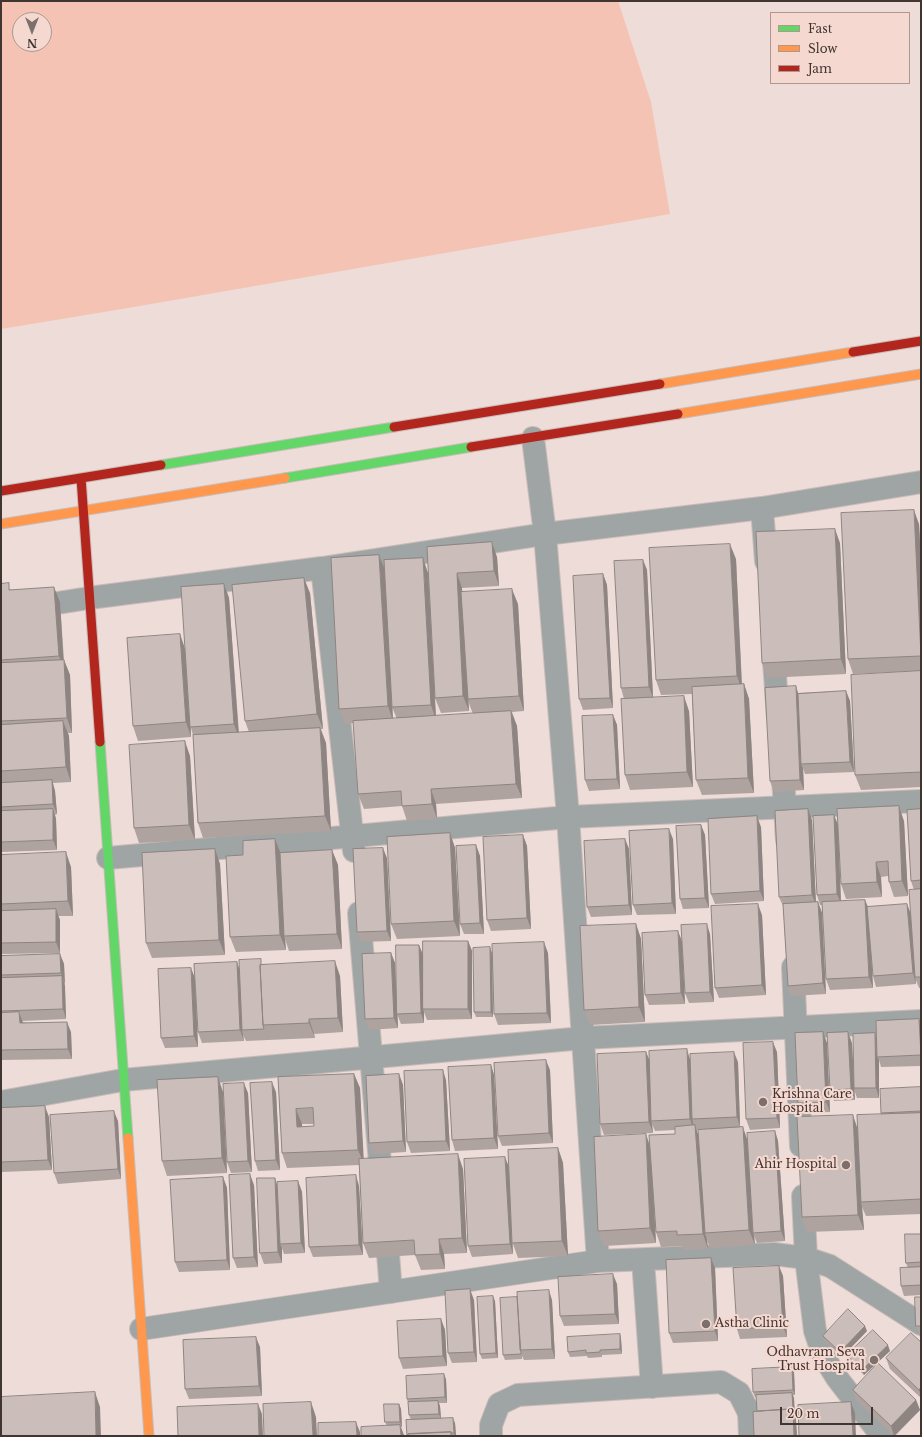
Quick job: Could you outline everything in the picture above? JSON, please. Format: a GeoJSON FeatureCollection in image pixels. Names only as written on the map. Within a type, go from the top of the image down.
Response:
{"type":"FeatureCollection","features":[{"type":"Feature","properties":{"kind":"main road"},"geometry":{"type":"LineString","coordinates":[[1,491],[921,341]]}},
{"type":"Feature","properties":{"kind":"main road"},"geometry":{"type":"LineString","coordinates":[[1,524],[921,374]]}},
{"type":"Feature","properties":{"kind":"main road"},"geometry":{"type":"LineString","coordinates":[[80,478],[149,1436]]}},
{"type":"Feature","properties":{"kind":"street"},"geometry":{"type":"LineString","coordinates":[[533,438],[545,534],[568,818],[598,1261]]}},
{"type":"Feature","properties":{"kind":"street"},"geometry":{"type":"LineString","coordinates":[[1,612],[89,598],[322,568],[545,534],[762,508],[921,482]]}},
{"type":"Feature","properties":{"kind":"street"},"geometry":{"type":"LineString","coordinates":[[762,508],[768,579]]}},
{"type":"Feature","properties":{"kind":"street"},"geometry":{"type":"LineString","coordinates":[[322,568],[353,836],[355,868]]}},
{"type":"Feature","properties":{"kind":"street"},"geometry":{"type":"LineString","coordinates":[[771,626],[788,862]]}},
{"type":"Feature","properties":{"kind":"street"},"geometry":{"type":"LineString","coordinates":[[108,858],[568,818],[921,801]]}},
{"type":"Feature","properties":{"kind":"street"},"geometry":{"type":"LineString","coordinates":[[357,891],[391,1292]]}},
{"type":"Feature","properties":{"kind":"street"},"geometry":{"type":"LineString","coordinates":[[792,949],[806,1258],[815,1331],[824,1357],[837,1378],[882,1436]]}},
{"type":"Feature","properties":{"kind":"street"},"geometry":{"type":"LineString","coordinates":[[1,1102],[123,1080],[371,1056],[583,1038],[921,1021]]}},
{"type":"Feature","properties":{"kind":"street"},"geometry":{"type":"LineString","coordinates":[[141,1329],[598,1261],[774,1254],[806,1258],[830,1266],[921,1324]]}},
{"type":"Feature","properties":{"kind":"street"},"geometry":{"type":"LineString","coordinates":[[643,1260],[652,1387]]}},
{"type":"Feature","properties":{"kind":"street"},"geometry":{"type":"LineString","coordinates":[[491,1436],[491,1425],[499,1404],[518,1395],[721,1382],[739,1393],[749,1413],[750,1436]]}},
{"type":"Feature","properties":{"kind":"shaded area"},"geometry":{"type":"Polygon","coordinates":[[[1,1],[618,1],[651,102],[670,214],[1,329],[1,1]]]}},
{"type":"Feature","properties":{"kind":"building"},"geometry":{"type":"Polygon","coordinates":[[[914,510],[921,656],[848,659],[841,513],[914,510]]]}},
{"type":"Feature","properties":{"kind":"building"},"geometry":{"type":"Polygon","coordinates":[[[835,529],[841,659],[762,663],[756,532],[835,529]]]}},
{"type":"Feature","properties":{"kind":"building"},"geometry":{"type":"Polygon","coordinates":[[[492,542],[494,571],[457,573],[463,696],[435,698],[427,547],[492,542]]]}},
{"type":"Feature","properties":{"kind":"building"},"geometry":{"type":"Polygon","coordinates":[[[730,544],[737,676],[656,680],[649,548],[730,544]]]}},
{"type":"Feature","properties":{"kind":"building"},"geometry":{"type":"Polygon","coordinates":[[[379,555],[388,706],[339,709],[331,558],[379,555]]]}},
{"type":"Feature","properties":{"kind":"building"},"geometry":{"type":"Polygon","coordinates":[[[423,558],[431,705],[392,707],[384,560],[423,558]]]}},
{"type":"Feature","properties":{"kind":"building"},"geometry":{"type":"Polygon","coordinates":[[[643,560],[649,687],[621,688],[614,561],[643,560]]]}},
{"type":"Feature","properties":{"kind":"building"},"geometry":{"type":"Polygon","coordinates":[[[603,574],[610,698],[579,699],[573,576],[603,574]]]}},
{"type":"Feature","properties":{"kind":"building"},"geometry":{"type":"Polygon","coordinates":[[[304,578],[317,714],[245,721],[232,585],[304,578]]]}},
{"type":"Feature","properties":{"kind":"building"},"geometry":{"type":"Polygon","coordinates":[[[9,583],[9,590],[54,587],[59,656],[1,660],[1,584],[9,583]]]}},
{"type":"Feature","properties":{"kind":"building"},"geometry":{"type":"Polygon","coordinates":[[[224,584],[234,724],[190,727],[181,587],[224,584]]]}},
{"type":"Feature","properties":{"kind":"building"},"geometry":{"type":"Polygon","coordinates":[[[512,589],[519,696],[468,699],[461,592],[512,589]]]}},
{"type":"Feature","properties":{"kind":"building"},"geometry":{"type":"Polygon","coordinates":[[[180,634],[186,722],[133,726],[127,638],[180,634]]]}},
{"type":"Feature","properties":{"kind":"building"},"geometry":{"type":"Polygon","coordinates":[[[64,660],[67,718],[1,721],[1,663],[64,660]]]}},
{"type":"Feature","properties":{"kind":"building"},"geometry":{"type":"Polygon","coordinates":[[[921,671],[921,772],[855,775],[851,675],[921,671]]]}},
{"type":"Feature","properties":{"kind":"building"},"geometry":{"type":"Polygon","coordinates":[[[744,684],[748,778],[696,780],[692,687],[744,684]]]}},
{"type":"Feature","properties":{"kind":"building"},"geometry":{"type":"Polygon","coordinates":[[[796,686],[800,780],[770,781],[765,688],[796,686]]]}},
{"type":"Feature","properties":{"kind":"building"},"geometry":{"type":"Polygon","coordinates":[[[846,691],[850,762],[801,764],[798,694],[846,691]]]}},
{"type":"Feature","properties":{"kind":"building"},"geometry":{"type":"Polygon","coordinates":[[[684,696],[687,772],[625,775],[621,699],[684,696]]]}},
{"type":"Feature","properties":{"kind":"building"},"geometry":{"type":"Polygon","coordinates":[[[511,711],[516,784],[431,789],[432,804],[402,806],[401,791],[358,794],[353,721],[511,711]]]}},
{"type":"Feature","properties":{"kind":"building"},"geometry":{"type":"Polygon","coordinates":[[[613,715],[617,779],[585,780],[582,716],[613,715]]]}},
{"type":"Feature","properties":{"kind":"building"},"geometry":{"type":"Polygon","coordinates":[[[63,721],[66,767],[1,771],[1,725],[63,721]]]}},
{"type":"Feature","properties":{"kind":"building"},"geometry":{"type":"Polygon","coordinates":[[[320,728],[325,816],[198,823],[193,735],[320,728]]]}},
{"type":"Feature","properties":{"kind":"building"},"geometry":{"type":"Polygon","coordinates":[[[185,741],[189,825],[134,828],[129,745],[185,741]]]}},
{"type":"Feature","properties":{"kind":"building"},"geometry":{"type":"Polygon","coordinates":[[[52,780],[53,804],[1,807],[1,783],[52,780]]]}},
{"type":"Feature","properties":{"kind":"building"},"geometry":{"type":"Polygon","coordinates":[[[899,806],[902,881],[889,882],[888,861],[876,862],[877,882],[841,884],[837,809],[899,806]]]}},
{"type":"Feature","properties":{"kind":"building"},"geometry":{"type":"Polygon","coordinates":[[[53,809],[53,840],[1,842],[1,811],[53,809]]]}},
{"type":"Feature","properties":{"kind":"building"},"geometry":{"type":"Polygon","coordinates":[[[808,809],[812,895],[779,897],[775,811],[808,809]]]}},
{"type":"Feature","properties":{"kind":"building"},"geometry":{"type":"Polygon","coordinates":[[[921,809],[921,880],[911,881],[907,810],[921,809]]]}},
{"type":"Feature","properties":{"kind":"building"},"geometry":{"type":"Polygon","coordinates":[[[834,815],[837,894],[817,895],[813,816],[834,815]]]}},
{"type":"Feature","properties":{"kind":"building"},"geometry":{"type":"Polygon","coordinates":[[[757,816],[760,891],[711,894],[708,819],[757,816]]]}},
{"type":"Feature","properties":{"kind":"building"},"geometry":{"type":"Polygon","coordinates":[[[701,825],[705,898],[680,899],[676,826],[701,825]]]}},
{"type":"Feature","properties":{"kind":"building"},"geometry":{"type":"Polygon","coordinates":[[[669,829],[672,903],[633,905],[629,831],[669,829]]]}},
{"type":"Feature","properties":{"kind":"building"},"geometry":{"type":"Polygon","coordinates":[[[450,833],[454,921],[391,924],[387,837],[450,833]]]}},
{"type":"Feature","properties":{"kind":"building"},"geometry":{"type":"Polygon","coordinates":[[[523,835],[527,918],[487,920],[483,837],[523,835]]]}},
{"type":"Feature","properties":{"kind":"building"},"geometry":{"type":"Polygon","coordinates":[[[275,839],[280,935],[230,937],[226,856],[243,855],[243,841],[275,839]]]}},
{"type":"Feature","properties":{"kind":"building"},"geometry":{"type":"Polygon","coordinates":[[[625,839],[629,905],[587,907],[584,841],[625,839]]]}},
{"type":"Feature","properties":{"kind":"building"},"geometry":{"type":"Polygon","coordinates":[[[476,845],[480,923],[460,924],[456,846],[476,845]]]}},
{"type":"Feature","properties":{"kind":"building"},"geometry":{"type":"Polygon","coordinates":[[[383,848],[387,931],[357,932],[353,849],[383,848]]]}},
{"type":"Feature","properties":{"kind":"building"},"geometry":{"type":"Polygon","coordinates":[[[215,849],[219,940],[146,943],[142,853],[215,849]]]}},
{"type":"Feature","properties":{"kind":"building"},"geometry":{"type":"Polygon","coordinates":[[[332,850],[337,934],[284,936],[280,853],[332,850]]]}},
{"type":"Feature","properties":{"kind":"building"},"geometry":{"type":"Polygon","coordinates":[[[66,852],[68,901],[1,904],[1,855],[66,852]]]}},
{"type":"Feature","properties":{"kind":"building"},"geometry":{"type":"Polygon","coordinates":[[[921,889],[921,977],[915,977],[909,890],[921,889]]]}},
{"type":"Feature","properties":{"kind":"building"},"geometry":{"type":"Polygon","coordinates":[[[865,900],[869,977],[826,979],[822,902],[865,900]]]}},
{"type":"Feature","properties":{"kind":"building"},"geometry":{"type":"Polygon","coordinates":[[[818,902],[823,983],[788,986],[783,904],[818,902]]]}},
{"type":"Feature","properties":{"kind":"building"},"geometry":{"type":"Polygon","coordinates":[[[758,904],[762,985],[715,988],[711,906],[758,904]]]}},
{"type":"Feature","properties":{"kind":"building"},"geometry":{"type":"Polygon","coordinates":[[[907,904],[913,973],[873,976],[867,907],[907,904]]]}},
{"type":"Feature","properties":{"kind":"building"},"geometry":{"type":"Polygon","coordinates":[[[56,909],[56,942],[1,943],[1,911],[56,909]]]}},
{"type":"Feature","properties":{"kind":"building"},"geometry":{"type":"Polygon","coordinates":[[[636,924],[639,1007],[584,1010],[580,926],[636,924]]]}},
{"type":"Feature","properties":{"kind":"building"},"geometry":{"type":"Polygon","coordinates":[[[707,924],[710,992],[685,993],[681,925],[707,924]]]}},
{"type":"Feature","properties":{"kind":"building"},"geometry":{"type":"Polygon","coordinates":[[[678,931],[681,993],[645,995],[642,933],[678,931]]]}},
{"type":"Feature","properties":{"kind":"building"},"geometry":{"type":"Polygon","coordinates":[[[423,941],[468,941],[468,1009],[423,1009],[423,941]]]}},
{"type":"Feature","properties":{"kind":"building"},"geometry":{"type":"Polygon","coordinates":[[[544,942],[547,1013],[494,1014],[492,944],[544,942]]]}},
{"type":"Feature","properties":{"kind":"building"},"geometry":{"type":"Polygon","coordinates":[[[396,945],[419,945],[421,1013],[397,1014],[396,945]]]}},
{"type":"Feature","properties":{"kind":"building"},"geometry":{"type":"Polygon","coordinates":[[[490,947],[491,1012],[474,1012],[473,948],[490,947]]]}},
{"type":"Feature","properties":{"kind":"building"},"geometry":{"type":"Polygon","coordinates":[[[391,953],[394,1018],[365,1019],[362,954],[391,953]]]}},
{"type":"Feature","properties":{"kind":"building"},"geometry":{"type":"Polygon","coordinates":[[[60,954],[61,973],[1,975],[1,956],[60,954]]]}},
{"type":"Feature","properties":{"kind":"building"},"geometry":{"type":"Polygon","coordinates":[[[261,959],[260,965],[264,1029],[242,1030],[239,960],[261,959]]]}},
{"type":"Feature","properties":{"kind":"building"},"geometry":{"type":"Polygon","coordinates":[[[335,961],[338,1018],[309,1019],[309,1023],[263,1025],[260,965],[335,961]]]}},
{"type":"Feature","properties":{"kind":"building"},"geometry":{"type":"Polygon","coordinates":[[[237,962],[240,1030],[198,1032],[194,964],[237,962]]]}},
{"type":"Feature","properties":{"kind":"building"},"geometry":{"type":"Polygon","coordinates":[[[191,968],[194,1036],[161,1038],[158,969],[191,968]]]}},
{"type":"Feature","properties":{"kind":"building"},"geometry":{"type":"Polygon","coordinates":[[[62,976],[63,1009],[1,1011],[1,978],[62,976]]]}},
{"type":"Feature","properties":{"kind":"building"},"geometry":{"type":"Polygon","coordinates":[[[19,1012],[20,1023],[67,1022],[68,1049],[1,1050],[1,1013],[19,1012]]]}},
{"type":"Feature","properties":{"kind":"building"},"geometry":{"type":"Polygon","coordinates":[[[919,1019],[921,1055],[877,1057],[876,1021],[919,1019]]]}},
{"type":"Feature","properties":{"kind":"building"},"geometry":{"type":"Polygon","coordinates":[[[823,1032],[826,1102],[798,1103],[795,1033],[823,1032]]]}},
{"type":"Feature","properties":{"kind":"building"},"geometry":{"type":"Polygon","coordinates":[[[848,1032],[851,1089],[830,1090],[827,1033],[848,1032]]]}},
{"type":"Feature","properties":{"kind":"building"},"geometry":{"type":"Polygon","coordinates":[[[875,1033],[876,1088],[854,1088],[853,1034],[875,1033]]]}},
{"type":"Feature","properties":{"kind":"building"},"geometry":{"type":"Polygon","coordinates":[[[773,1042],[777,1118],[746,1119],[743,1043],[773,1042]]]}},
{"type":"Feature","properties":{"kind":"building"},"geometry":{"type":"Polygon","coordinates":[[[687,1049],[690,1119],[651,1121],[649,1051],[687,1049]]]}},
{"type":"Feature","properties":{"kind":"building"},"geometry":{"type":"Polygon","coordinates":[[[646,1052],[649,1122],[600,1124],[597,1054],[646,1052]]]}},
{"type":"Feature","properties":{"kind":"building"},"geometry":{"type":"Polygon","coordinates":[[[734,1052],[737,1117],[692,1119],[690,1054],[734,1052]]]}},
{"type":"Feature","properties":{"kind":"building"},"geometry":{"type":"Polygon","coordinates":[[[546,1060],[549,1133],[498,1136],[494,1063],[546,1060]]]}},
{"type":"Feature","properties":{"kind":"building"},"geometry":{"type":"Polygon","coordinates":[[[491,1065],[494,1138],[452,1140],[448,1067],[491,1065]]]}},
{"type":"Feature","properties":{"kind":"building"},"geometry":{"type":"Polygon","coordinates":[[[443,1070],[446,1141],[407,1142],[404,1071],[443,1070]]]}},
{"type":"Feature","properties":{"kind":"building"},"geometry":{"type":"Polygon","coordinates":[[[354,1074],[358,1150],[282,1153],[278,1077],[354,1074]],[[313,1108],[296,1109],[297,1127],[314,1126],[313,1108]]]}},
{"type":"Feature","properties":{"kind":"building"},"geometry":{"type":"Polygon","coordinates":[[[399,1074],[403,1141],[369,1143],[366,1076],[399,1074]]]}},
{"type":"Feature","properties":{"kind":"building"},"geometry":{"type":"Polygon","coordinates":[[[218,1077],[222,1158],[162,1161],[157,1080],[218,1077]]]}},
{"type":"Feature","properties":{"kind":"building"},"geometry":{"type":"Polygon","coordinates":[[[272,1082],[276,1160],[255,1161],[250,1083],[272,1082]]]}},
{"type":"Feature","properties":{"kind":"building"},"geometry":{"type":"Polygon","coordinates":[[[244,1083],[248,1161],[227,1162],[223,1084],[244,1083]]]}},
{"type":"Feature","properties":{"kind":"building"},"geometry":{"type":"Polygon","coordinates":[[[921,1087],[921,1111],[881,1113],[880,1089],[921,1087]]]}},
{"type":"Feature","properties":{"kind":"building"},"geometry":{"type":"Polygon","coordinates":[[[45,1106],[48,1160],[1,1162],[1,1108],[45,1106]]]}},
{"type":"Feature","properties":{"kind":"building"},"geometry":{"type":"Polygon","coordinates":[[[114,1111],[118,1169],[54,1173],[50,1115],[114,1111]]]}},
{"type":"Feature","properties":{"kind":"building"},"geometry":{"type":"Polygon","coordinates":[[[921,1113],[921,1199],[861,1202],[857,1115],[921,1113]]]}},
{"type":"Feature","properties":{"kind":"building"},"geometry":{"type":"Polygon","coordinates":[[[853,1115],[858,1215],[802,1217],[797,1117],[853,1115]]]}},
{"type":"Feature","properties":{"kind":"building"},"geometry":{"type":"Polygon","coordinates":[[[695,1125],[703,1234],[677,1235],[677,1231],[656,1232],[649,1135],[675,1134],[675,1127],[695,1125]]]}},
{"type":"Feature","properties":{"kind":"building"},"geometry":{"type":"Polygon","coordinates":[[[743,1127],[749,1230],[705,1233],[698,1130],[743,1127]]]}},
{"type":"Feature","properties":{"kind":"building"},"geometry":{"type":"Polygon","coordinates":[[[775,1131],[781,1231],[753,1233],[747,1133],[775,1131]]]}},
{"type":"Feature","properties":{"kind":"building"},"geometry":{"type":"Polygon","coordinates":[[[646,1134],[650,1228],[598,1231],[594,1137],[646,1134]]]}},
{"type":"Feature","properties":{"kind":"building"},"geometry":{"type":"Polygon","coordinates":[[[558,1148],[562,1241],[512,1243],[508,1150],[558,1148]]]}},
{"type":"Feature","properties":{"kind":"building"},"geometry":{"type":"Polygon","coordinates":[[[458,1154],[462,1238],[439,1239],[440,1254],[415,1255],[414,1240],[363,1243],[359,1159],[458,1154]]]}},
{"type":"Feature","properties":{"kind":"building"},"geometry":{"type":"Polygon","coordinates":[[[505,1157],[510,1244],[468,1246],[464,1159],[505,1157]]]}},
{"type":"Feature","properties":{"kind":"building"},"geometry":{"type":"Polygon","coordinates":[[[250,1174],[254,1257],[233,1258],[229,1175],[250,1174]]]}},
{"type":"Feature","properties":{"kind":"building"},"geometry":{"type":"Polygon","coordinates":[[[356,1175],[359,1245],[309,1247],[306,1178],[356,1175]]]}},
{"type":"Feature","properties":{"kind":"building"},"geometry":{"type":"Polygon","coordinates":[[[223,1177],[227,1260],[175,1262],[170,1180],[223,1177]]]}},
{"type":"Feature","properties":{"kind":"building"},"geometry":{"type":"Polygon","coordinates":[[[257,1178],[275,1178],[278,1252],[260,1253],[257,1178]]]}},
{"type":"Feature","properties":{"kind":"building"},"geometry":{"type":"Polygon","coordinates":[[[298,1181],[301,1243],[280,1244],[277,1182],[298,1181]]]}},
{"type":"Feature","properties":{"kind":"building"},"geometry":{"type":"Polygon","coordinates":[[[905,1234],[921,1234],[921,1262],[906,1263],[905,1234]]]}},
{"type":"Feature","properties":{"kind":"building"},"geometry":{"type":"Polygon","coordinates":[[[711,1258],[715,1331],[669,1333],[666,1260],[711,1258]]]}},
{"type":"Feature","properties":{"kind":"building"},"geometry":{"type":"Polygon","coordinates":[[[779,1266],[783,1326],[737,1329],[733,1268],[779,1266]]]}},
{"type":"Feature","properties":{"kind":"building"},"geometry":{"type":"Polygon","coordinates":[[[921,1267],[921,1285],[901,1286],[900,1268],[921,1267]]]}},
{"type":"Feature","properties":{"kind":"building"},"geometry":{"type":"Polygon","coordinates":[[[613,1274],[615,1314],[560,1316],[558,1277],[613,1274]]]}},
{"type":"Feature","properties":{"kind":"building"},"geometry":{"type":"Polygon","coordinates":[[[470,1289],[474,1352],[448,1353],[445,1291],[470,1289]]]}},
{"type":"Feature","properties":{"kind":"building"},"geometry":{"type":"Polygon","coordinates":[[[549,1290],[552,1349],[520,1350],[517,1292],[549,1290]]]}},
{"type":"Feature","properties":{"kind":"building"},"geometry":{"type":"Polygon","coordinates":[[[493,1296],[496,1353],[480,1354],[477,1297],[493,1296]]]}},
{"type":"Feature","properties":{"kind":"building"},"geometry":{"type":"Polygon","coordinates":[[[517,1297],[521,1354],[503,1355],[500,1298],[517,1297]]]}},
{"type":"Feature","properties":{"kind":"building"},"geometry":{"type":"Polygon","coordinates":[[[915,1297],[921,1297],[921,1326],[916,1326],[915,1297]]]}},
{"type":"Feature","properties":{"kind":"building"},"geometry":{"type":"Polygon","coordinates":[[[848,1309],[865,1326],[840,1352],[823,1336],[848,1309]]]}},
{"type":"Feature","properties":{"kind":"building"},"geometry":{"type":"Polygon","coordinates":[[[441,1319],[443,1356],[399,1358],[397,1321],[441,1319]]]}},
{"type":"Feature","properties":{"kind":"building"},"geometry":{"type":"Polygon","coordinates":[[[873,1330],[888,1345],[862,1370],[847,1355],[873,1330]]]}},
{"type":"Feature","properties":{"kind":"building"},"geometry":{"type":"Polygon","coordinates":[[[911,1333],[921,1342],[921,1387],[919,1390],[886,1358],[911,1333]]]}},
{"type":"Feature","properties":{"kind":"building"},"geometry":{"type":"Polygon","coordinates":[[[620,1334],[620,1349],[600,1350],[600,1352],[586,1353],[586,1350],[568,1352],[567,1337],[620,1334]]]}},
{"type":"Feature","properties":{"kind":"building"},"geometry":{"type":"Polygon","coordinates":[[[256,1337],[259,1386],[185,1389],[183,1340],[256,1337]]]}},
{"type":"Feature","properties":{"kind":"building"},"geometry":{"type":"Polygon","coordinates":[[[878,1363],[916,1400],[891,1426],[853,1390],[878,1363]]]}},
{"type":"Feature","properties":{"kind":"building"},"geometry":{"type":"Polygon","coordinates":[[[792,1367],[793,1390],[753,1392],[752,1369],[792,1367]]]}},
{"type":"Feature","properties":{"kind":"building"},"geometry":{"type":"Polygon","coordinates":[[[444,1374],[445,1397],[407,1399],[406,1376],[444,1374]]]}},
{"type":"Feature","properties":{"kind":"building"},"geometry":{"type":"Polygon","coordinates":[[[95,1392],[96,1436],[1,1436],[1,1397],[95,1392]]]}},
{"type":"Feature","properties":{"kind":"building"},"geometry":{"type":"Polygon","coordinates":[[[792,1393],[793,1409],[757,1411],[756,1395],[792,1393]]]}},
{"type":"Feature","properties":{"kind":"building"},"geometry":{"type":"Polygon","coordinates":[[[438,1401],[439,1414],[409,1415],[408,1402],[438,1401]]]}},
{"type":"Feature","properties":{"kind":"building"},"geometry":{"type":"Polygon","coordinates":[[[311,1402],[313,1436],[264,1436],[263,1404],[311,1402]]]}},
{"type":"Feature","properties":{"kind":"building"},"geometry":{"type":"Polygon","coordinates":[[[851,1402],[853,1436],[799,1436],[798,1405],[851,1402]]]}},
{"type":"Feature","properties":{"kind":"building"},"geometry":{"type":"Polygon","coordinates":[[[258,1404],[259,1436],[178,1436],[177,1407],[258,1404]]]}},
{"type":"Feature","properties":{"kind":"building"},"geometry":{"type":"Polygon","coordinates":[[[384,1404],[399,1404],[400,1422],[385,1422],[384,1404]]]}},
{"type":"Feature","properties":{"kind":"building"},"geometry":{"type":"Polygon","coordinates":[[[793,1409],[794,1436],[754,1436],[753,1412],[793,1409]]]}},
{"type":"Feature","properties":{"kind":"building"},"geometry":{"type":"Polygon","coordinates":[[[453,1418],[454,1433],[408,1434],[407,1436],[406,1420],[453,1418]]]}},
{"type":"Feature","properties":{"kind":"building"},"geometry":{"type":"Polygon","coordinates":[[[356,1422],[357,1436],[318,1436],[318,1423],[356,1422]]]}},
{"type":"Feature","properties":{"kind":"building"},"geometry":{"type":"Polygon","coordinates":[[[400,1425],[401,1436],[361,1436],[361,1427],[400,1425]]]}},
{"type":"Feature","properties":{"kind":"building"},"geometry":{"type":"Polygon","coordinates":[[[451,1432],[451,1436],[408,1436],[408,1434],[451,1432]]]}},
{"type":"Feature","properties":{"kind":"traffic: fast"},"geometry":{"type":"LineString","coordinates":[[161,465],[394,427]]}},
{"type":"Feature","properties":{"kind":"traffic: fast"},"geometry":{"type":"LineString","coordinates":[[285,478],[471,447]]}},
{"type":"Feature","properties":{"kind":"traffic: fast"},"geometry":{"type":"LineString","coordinates":[[100,742],[128,1138]]}},
{"type":"Feature","properties":{"kind":"traffic: slow"},"geometry":{"type":"LineString","coordinates":[[660,384],[853,352]]}},
{"type":"Feature","properties":{"kind":"traffic: slow"},"geometry":{"type":"LineString","coordinates":[[678,414],[921,374]]}},
{"type":"Feature","properties":{"kind":"traffic: slow"},"geometry":{"type":"LineString","coordinates":[[1,524],[285,478]]}},
{"type":"Feature","properties":{"kind":"traffic: slow"},"geometry":{"type":"LineString","coordinates":[[128,1138],[149,1436]]}},
{"type":"Feature","properties":{"kind":"traffic: jam"},"geometry":{"type":"LineString","coordinates":[[853,352],[921,341]]}},
{"type":"Feature","properties":{"kind":"traffic: jam"},"geometry":{"type":"LineString","coordinates":[[394,427],[660,384]]}},
{"type":"Feature","properties":{"kind":"traffic: jam"},"geometry":{"type":"LineString","coordinates":[[471,447],[678,414]]}},
{"type":"Feature","properties":{"kind":"traffic: jam"},"geometry":{"type":"LineString","coordinates":[[1,491],[161,465]]}},
{"type":"Feature","properties":{"kind":"traffic: jam"},"geometry":{"type":"LineString","coordinates":[[81,478],[100,742]]}},
{"type":"Feature","properties":{"kind":"place","name":"Krishna Care Hospital"},"geometry":{"type":"Point","coordinates":[763,1102]}},
{"type":"Feature","properties":{"kind":"place","name":"Ahir Hospital"},"geometry":{"type":"Point","coordinates":[846,1165]}},
{"type":"Feature","properties":{"kind":"place","name":"Astha Clinic"},"geometry":{"type":"Point","coordinates":[706,1324]}},
{"type":"Feature","properties":{"kind":"place","name":"Odhavram Seva Trust Hospital"},"geometry":{"type":"Point","coordinates":[874,1360]}}]}
